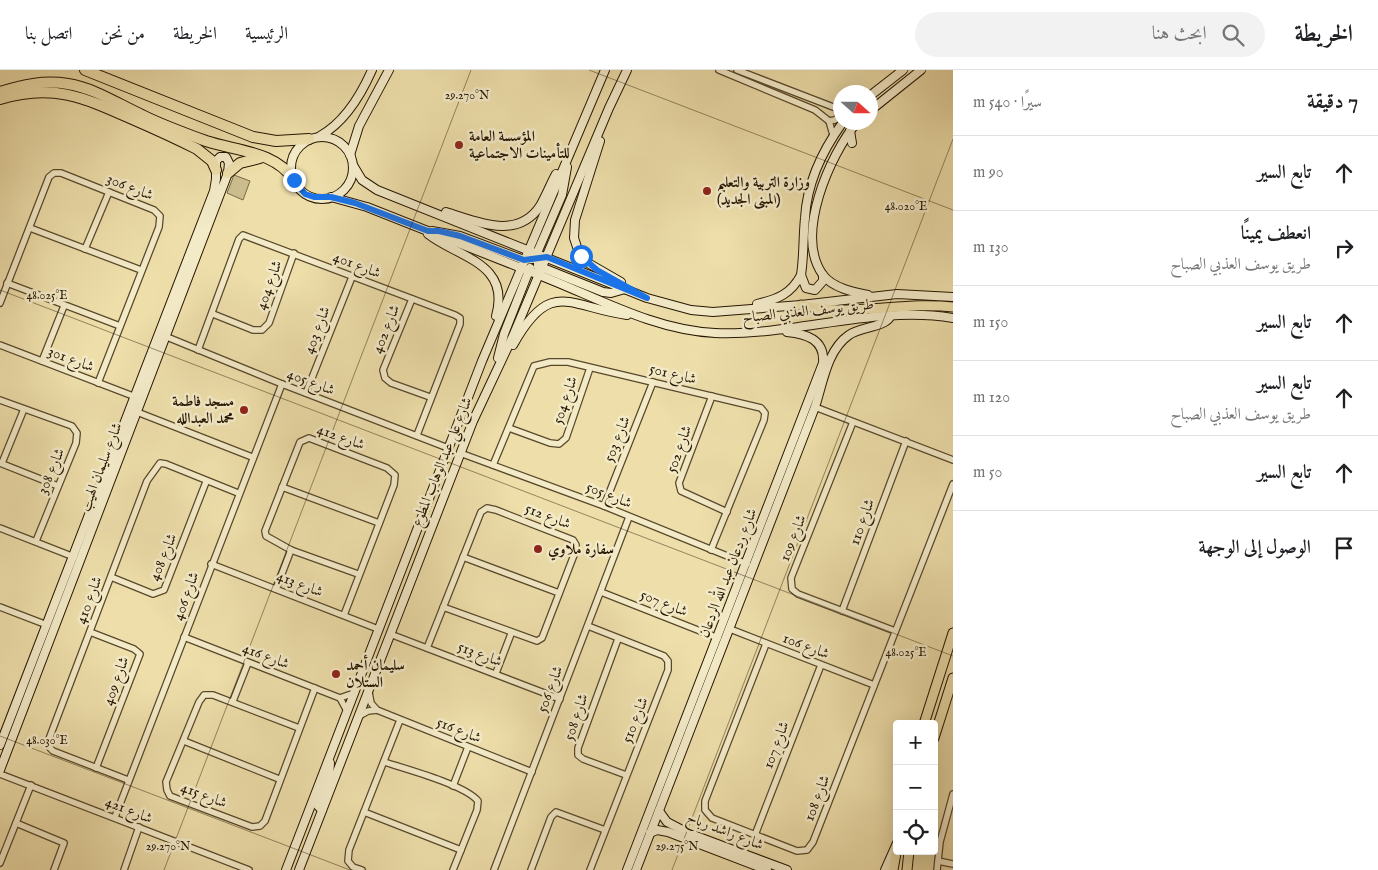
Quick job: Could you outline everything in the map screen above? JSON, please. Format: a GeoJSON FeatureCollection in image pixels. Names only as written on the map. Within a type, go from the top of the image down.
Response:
{"type":"FeatureCollection","features":[{"type":"Feature","properties":{"kind":"highway"},"geometry":{"type":"LineString","coordinates":[[89,71],[253,137],[276,141],[314,138]]}},
{"type":"Feature","properties":{"kind":"highway"},"geometry":{"type":"LineString","coordinates":[[0,92],[32,84],[69,84],[88,90],[190,135]]}},
{"type":"Feature","properties":{"kind":"highway"},"geometry":{"type":"LineString","coordinates":[[0,100],[29,92],[72,94],[142,123],[203,152],[212,161],[216,170]]}},
{"type":"Feature","properties":{"kind":"highway"},"geometry":{"type":"LineString","coordinates":[[142,123],[268,158],[283,166],[294,180]]}},
{"type":"Feature","properties":{"kind":"highway"},"geometry":{"type":"LineString","coordinates":[[228,173],[235,165],[245,161],[268,158]]}},
{"type":"Feature","properties":{"kind":"main road"},"geometry":{"type":"LineString","coordinates":[[802,305],[841,310],[922,306],[953,307]]}},
{"type":"Feature","properties":{"kind":"main road"},"geometry":{"type":"LineString","coordinates":[[925,720],[953,633]]}},
{"type":"Feature","properties":{"kind":"main road"},"geometry":{"type":"LineString","coordinates":[[938,723],[953,678]]}},
{"type":"Feature","properties":{"kind":"main road"},"geometry":{"type":"LineString","coordinates":[[940,716],[953,698]]}},
{"type":"Feature","properties":{"kind":"main road"},"geometry":{"type":"LineString","coordinates":[[893,870],[896,855]]}},
{"type":"Feature","properties":{"kind":"main road"},"geometry":{"type":"LineString","coordinates":[[906,870],[909,855]]}},
{"type":"Feature","properties":{"kind":"street"},"geometry":{"type":"LineString","coordinates":[[372,70],[351,107],[333,128],[301,144],[292,161],[294,180],[305,194],[314,197],[331,197],[367,207],[425,230],[460,236],[603,292],[611,293],[625,289]]}},
{"type":"Feature","properties":{"kind":"street"},"geometry":{"type":"LineString","coordinates":[[350,155],[359,126],[389,70]]}},
{"type":"Feature","properties":{"kind":"street","name":"شارع علي عبد الوهاب المطوع"},"geometry":{"type":"LineString","coordinates":[[299,870],[460,453],[487,387],[513,336],[539,275],[532,263],[528,250],[605,70]]}},
{"type":"Feature","properties":{"kind":"street"},"geometry":{"type":"LineString","coordinates":[[547,257],[609,108],[627,70]]}},
{"type":"Feature","properties":{"kind":"street"},"geometry":{"type":"LineString","coordinates":[[719,70],[816,110],[829,121],[833,135]]}},
{"type":"Feature","properties":{"kind":"street"},"geometry":{"type":"LineString","coordinates":[[737,70],[833,108]]}},
{"type":"Feature","properties":{"kind":"street"},"geometry":{"type":"LineString","coordinates":[[878,89],[903,70]]}},
{"type":"Feature","properties":{"kind":"street"},"geometry":{"type":"LineString","coordinates":[[878,104],[921,70]]}},
{"type":"Feature","properties":{"kind":"street"},"geometry":{"type":"LineString","coordinates":[[407,202],[494,226],[512,226],[528,218],[539,206],[589,105]]}},
{"type":"Feature","properties":{"kind":"street"},"geometry":{"type":"LineString","coordinates":[[609,108],[578,207],[574,238],[577,247],[588,263],[647,298]]}},
{"type":"Feature","properties":{"kind":"street"},"geometry":{"type":"LineString","coordinates":[[829,121],[833,119]]}},
{"type":"Feature","properties":{"kind":"street"},"geometry":{"type":"LineString","coordinates":[[823,275],[820,287],[810,290],[803,284],[801,275],[805,217],[810,186],[820,158],[837,130]]}},
{"type":"Feature","properties":{"kind":"street"},"geometry":{"type":"LineString","coordinates":[[850,131],[852,144]]}},
{"type":"Feature","properties":{"kind":"street"},"geometry":{"type":"LineString","coordinates":[[850,131],[833,157],[816,206],[815,252],[823,275],[834,284],[877,297]]}},
{"type":"Feature","properties":{"kind":"street"},"geometry":{"type":"LineString","coordinates":[[314,138],[338,141],[350,155],[353,164],[352,175],[348,184],[331,197]]}},
{"type":"Feature","properties":{"kind":"street"},"geometry":{"type":"LineString","coordinates":[[216,170],[216,161],[224,157],[229,162],[228,173]]}},
{"type":"Feature","properties":{"kind":"street"},"geometry":{"type":"LineString","coordinates":[[497,365],[504,334],[562,194],[567,160]]}},
{"type":"Feature","properties":{"kind":"street","name":"طريق يوسف العذبي الصباح"},"geometry":{"type":"LineString","coordinates":[[353,164],[362,180],[369,186],[528,250],[532,263],[547,257],[647,298],[690,310],[712,312],[802,305],[913,293],[953,297]]}},
{"type":"Feature","properties":{"kind":"street","name":"شارع سليمان الهيب"},"geometry":{"type":"LineString","coordinates":[[0,745],[47,625],[65,589],[74,557],[134,396],[215,187],[216,170]]}},
{"type":"Feature","properties":{"kind":"street","name":"شارع 306"},"geometry":{"type":"LineString","coordinates":[[0,303],[49,176],[54,173],[61,173],[154,210],[160,216],[158,227],[98,383]]}},
{"type":"Feature","properties":{"kind":"street","name":"شارع سليمان الهيب"},"geometry":{"type":"LineString","coordinates":[[0,772],[65,589],[167,336],[228,173]]}},
{"type":"Feature","properties":{"kind":"street"},"geometry":{"type":"LineString","coordinates":[[85,249],[109,192]]}},
{"type":"Feature","properties":{"kind":"street"},"geometry":{"type":"LineString","coordinates":[[30,228],[141,270]]}},
{"type":"Feature","properties":{"kind":"street"},"geometry":{"type":"LineString","coordinates":[[425,230],[440,243],[482,265],[494,280],[498,289],[498,308],[482,361]]}},
{"type":"Feature","properties":{"kind":"street","name":"شارع 401"},"geometry":{"type":"LineString","coordinates":[[198,350],[213,314],[239,239],[243,236],[294,253],[460,318],[460,324],[430,397],[417,435]]}},
{"type":"Feature","properties":{"kind":"street","name":"شارع 404"},"geometry":{"type":"LineString","coordinates":[[213,314],[253,330],[262,330],[269,323],[294,253]]}},
{"type":"Feature","properties":{"kind":"street","name":"شارع علي عبد الوهاب المطوع"},"geometry":{"type":"LineString","coordinates":[[286,870],[482,361],[532,263]]}},
{"type":"Feature","properties":{"kind":"street","name":"طريق يوسف العذبي الصباح"},"geometry":{"type":"LineString","coordinates":[[539,275],[639,316],[687,330],[760,332],[848,320],[929,315],[953,318]]}},
{"type":"Feature","properties":{"kind":"street"},"geometry":{"type":"LineString","coordinates":[[734,309],[784,296],[794,287],[801,275]]}},
{"type":"Feature","properties":{"kind":"street","name":"شارع 403"},"geometry":{"type":"LineString","coordinates":[[306,393],[352,277]]}},
{"type":"Feature","properties":{"kind":"street"},"geometry":{"type":"LineString","coordinates":[[8,283],[120,326]]}},
{"type":"Feature","properties":{"kind":"street","name":"شارع 402"},"geometry":{"type":"LineString","coordinates":[[412,299],[384,370],[385,378],[392,383],[430,397]]}},
{"type":"Feature","properties":{"kind":"street"},"geometry":{"type":"LineString","coordinates":[[487,387],[530,320],[549,304],[569,301],[639,316]]}},
{"type":"Feature","properties":{"kind":"street"},"geometry":{"type":"LineString","coordinates":[[42,361],[64,306]]}},
{"type":"Feature","properties":{"kind":"street","name":"شارع ردعان عبد الله الردعان"},"geometry":{"type":"LineString","coordinates":[[698,701],[718,638],[747,564],[814,407],[832,355],[849,335],[861,328],[885,323],[890,317]]}},
{"type":"Feature","properties":{"kind":"street"},"geometry":{"type":"LineString","coordinates":[[760,332],[804,334],[818,342],[823,352],[828,349],[832,355]]}},
{"type":"Feature","properties":{"kind":"street","name":"شارع 405"},"geometry":{"type":"LineString","coordinates":[[167,336],[282,384],[448,448]]}},
{"type":"Feature","properties":{"kind":"street","name":"شارع 301"},"geometry":{"type":"LineString","coordinates":[[0,345],[134,396]]}},
{"type":"Feature","properties":{"kind":"street","name":"شارع ردعان عبد الله الردعان"},"geometry":{"type":"LineString","coordinates":[[627,870],[730,629],[823,363],[823,352]]}},
{"type":"Feature","properties":{"kind":"street","name":"شارع 501"},"geometry":{"type":"LineString","coordinates":[[493,466],[534,366],[550,362],[568,362],[761,408],[765,413],[711,550]]}},
{"type":"Feature","properties":{"kind":"street","name":"شارع 504"},"geometry":{"type":"LineString","coordinates":[[509,428],[550,443],[559,444],[566,438],[590,368]]}},
{"type":"Feature","properties":{"kind":"street","name":"شارع 503"},"geometry":{"type":"LineString","coordinates":[[604,506],[653,382]]}},
{"type":"Feature","properties":{"kind":"street","name":"شارع 406"},"geometry":{"type":"LineString","coordinates":[[115,817],[238,493],[282,384]]}},
{"type":"Feature","properties":{"kind":"street","name":"شارع 502"},"geometry":{"type":"LineString","coordinates":[[712,396],[679,483],[681,491],[687,496],[727,512]]}},
{"type":"Feature","properties":{"kind":"street","name":"شارع 308"},"geometry":{"type":"LineString","coordinates":[[0,400],[72,426],[76,434],[76,443],[36,542]]}},
{"type":"Feature","properties":{"kind":"street"},"geometry":{"type":"LineString","coordinates":[[814,407],[953,460]]}},
{"type":"Feature","properties":{"kind":"street"},"geometry":{"type":"LineString","coordinates":[[24,409],[1,463],[58,486]]}},
{"type":"Feature","properties":{"kind":"street"},"geometry":{"type":"LineString","coordinates":[[137,412],[252,457]]}},
{"type":"Feature","properties":{"kind":"street","name":"شارع 109"},"geometry":{"type":"LineString","coordinates":[[853,422],[791,578],[792,589],[798,594],[895,631]]}},
{"type":"Feature","properties":{"kind":"street","name":"شارع 412"},"geometry":{"type":"LineString","coordinates":[[344,615],[358,574],[394,485],[395,475],[388,468],[309,438],[300,442],[265,531],[266,536],[291,550],[358,574]]}},
{"type":"Feature","properties":{"kind":"street","name":"شارع 110"},"geometry":{"type":"LineString","coordinates":[[842,610],[906,441]]}},
{"type":"Feature","properties":{"kind":"street","name":"شارع 505"},"geometry":{"type":"LineString","coordinates":[[460,453],[604,506],[747,564]]}},
{"type":"Feature","properties":{"kind":"street","name":"شارع 410"},"geometry":{"type":"LineString","coordinates":[[128,780],[53,751],[49,747],[49,738],[147,481],[160,464],[238,493]]}},
{"type":"Feature","properties":{"kind":"street","name":"شارع 408"},"geometry":{"type":"LineString","coordinates":[[111,577],[154,594],[164,590],[206,482]]}},
{"type":"Feature","properties":{"kind":"street","name":"شارع 108"},"geometry":{"type":"LineString","coordinates":[[766,644],[705,808],[712,818],[797,850],[807,850],[814,842],[953,484]]}},
{"type":"Feature","properties":{"kind":"street"},"geometry":{"type":"LineString","coordinates":[[282,487],[379,523]]}},
{"type":"Feature","properties":{"kind":"street","name":"شارع 512"},"geometry":{"type":"LineString","coordinates":[[427,648],[481,512],[487,508],[505,513],[573,540],[576,545],[574,555],[542,638],[531,641],[443,608]]}},
{"type":"Feature","properties":{"kind":"street","name":"شارع 506"},"geometry":{"type":"LineString","coordinates":[[494,870],[630,517]]}},
{"type":"Feature","properties":{"kind":"street"},"geometry":{"type":"LineString","coordinates":[[0,528],[74,557]]}},
{"type":"Feature","properties":{"kind":"street"},"geometry":{"type":"LineString","coordinates":[[276,589],[291,550]]}},
{"type":"Feature","properties":{"kind":"street"},"geometry":{"type":"LineString","coordinates":[[463,556],[559,593]]}},
{"type":"Feature","properties":{"kind":"street","name":"شارع 413"},"geometry":{"type":"LineString","coordinates":[[211,564],[378,629]]}},
{"type":"Feature","properties":{"kind":"street","name":"شارع 507"},"geometry":{"type":"LineString","coordinates":[[601,592],[718,638]]}},
{"type":"Feature","properties":{"kind":"street"},"geometry":{"type":"LineString","coordinates":[[0,607],[47,625]]}},
{"type":"Feature","properties":{"kind":"street","name":"شارع 510"},"geometry":{"type":"LineString","coordinates":[[588,626],[664,656],[668,661],[668,670],[590,870]]}},
{"type":"Feature","properties":{"kind":"street","name":"شارع 106"},"geometry":{"type":"LineString","coordinates":[[730,629],[874,685]]}},
{"type":"Feature","properties":{"kind":"street","name":"شارع 409"},"geometry":{"type":"LineString","coordinates":[[90,632],[134,648],[140,654],[96,768]]}},
{"type":"Feature","properties":{"kind":"street","name":"شارع 513"},"geometry":{"type":"LineString","coordinates":[[390,634],[560,698]]}},
{"type":"Feature","properties":{"kind":"street"},"geometry":{"type":"LineString","coordinates":[[496,673],[512,634]]}},
{"type":"Feature","properties":{"kind":"street","name":"شارع 416"},"geometry":{"type":"LineString","coordinates":[[184,637],[340,698]]}},
{"type":"Feature","properties":{"kind":"street","name":"شارع 508"},"geometry":{"type":"LineString","coordinates":[[618,639],[578,748],[578,755],[583,759],[626,775]]}},
{"type":"Feature","properties":{"kind":"street"},"geometry":{"type":"LineString","coordinates":[[233,701],[248,663]]}},
{"type":"Feature","properties":{"kind":"street","name":"شارع 107"},"geometry":{"type":"LineString","coordinates":[[755,835],[821,665]]}},
{"type":"Feature","properties":{"kind":"street","name":"شارع 415"},"geometry":{"type":"LineString","coordinates":[[299,728],[233,701],[213,695],[204,695],[199,702],[166,782],[166,790],[170,796],[252,827],[260,826],[265,821],[279,779],[315,688]]}},
{"type":"Feature","properties":{"kind":"street"},"geometry":{"type":"LineString","coordinates":[[358,716],[368,711],[377,710],[372,703],[369,690]]}},
{"type":"Feature","properties":{"kind":"street"},"geometry":{"type":"LineString","coordinates":[[347,711],[340,698],[354,693]]}},
{"type":"Feature","properties":{"kind":"street","name":"شارع 516"},"geometry":{"type":"LineString","coordinates":[[377,710],[532,772]]}},
{"type":"Feature","properties":{"kind":"street"},"geometry":{"type":"LineString","coordinates":[[362,870],[353,866],[348,860],[349,850],[400,720]]}},
{"type":"Feature","properties":{"kind":"street"},"geometry":{"type":"LineString","coordinates":[[184,742],[279,779]]}},
{"type":"Feature","properties":{"kind":"street","name":"شارع ردعان عبد الله الردعان"},"geometry":{"type":"LineString","coordinates":[[636,870],[659,811],[681,744]]}},
{"type":"Feature","properties":{"kind":"street"},"geometry":{"type":"LineString","coordinates":[[453,786],[468,747]]}},
{"type":"Feature","properties":{"kind":"street"},"geometry":{"type":"LineString","coordinates":[[322,810],[318,806],[329,777],[329,759]]}},
{"type":"Feature","properties":{"kind":"street"},"geometry":{"type":"LineString","coordinates":[[384,762],[453,786],[473,795],[478,801],[477,810],[453,870]]}},
{"type":"Feature","properties":{"kind":"street","name":"شارع 421"},"geometry":{"type":"LineString","coordinates":[[0,772],[249,870]]}},
{"type":"Feature","properties":{"kind":"street"},"geometry":{"type":"LineString","coordinates":[[0,863],[31,785]]}},
{"type":"Feature","properties":{"kind":"street"},"geometry":{"type":"LineString","coordinates":[[937,870],[940,842],[952,805],[953,794]]}},
{"type":"Feature","properties":{"kind":"street","name":"شارع راشد رباح"},"geometry":{"type":"LineString","coordinates":[[659,811],[669,828],[756,868],[768,870]]}},
{"type":"Feature","properties":{"kind":"street"},"geometry":{"type":"LineString","coordinates":[[364,812],[461,850]]}},
{"type":"Feature","properties":{"kind":"street"},"geometry":{"type":"LineString","coordinates":[[531,870],[551,817],[556,812],[605,830]]}},
{"type":"Feature","properties":{"kind":"street"},"geometry":{"type":"LineString","coordinates":[[16,824],[64,843],[54,870]]}},
{"type":"Feature","properties":{"kind":"street"},"geometry":{"type":"LineString","coordinates":[[124,870],[139,827]]}},
{"type":"Feature","properties":{"kind":"street","name":"شارع راشد رباح"},"geometry":{"type":"LineString","coordinates":[[650,833],[669,828],[787,870]]}},
{"type":"Feature","properties":{"kind":"street"},"geometry":{"type":"LineString","coordinates":[[885,870],[893,852]]}},
{"type":"Feature","properties":{"kind":"street"},"geometry":{"type":"LineString","coordinates":[[938,861],[953,864]]}},
{"type":"Feature","properties":{"kind":"shaded area"},"geometry":{"type":"Polygon","coordinates":[[[234,175],[250,181],[243,200],[227,193],[234,175]]]}},
{"type":"Feature","properties":{"kind":"place","name":"المؤسسة العامة للتأمينات الاجتماعية"},"geometry":{"type":"Point","coordinates":[459,145]}},
{"type":"Feature","properties":{"kind":"place","name":"وزارة التربية والتعليم (المبنى الجديد)"},"geometry":{"type":"Point","coordinates":[707,191]}},
{"type":"Feature","properties":{"kind":"place","name":"مسجد فاطمة محمد العبدالله"},"geometry":{"type":"Point","coordinates":[244,410]}},
{"type":"Feature","properties":{"kind":"place","name":"سفارة ملاوي"},"geometry":{"type":"Point","coordinates":[538,549]}},
{"type":"Feature","properties":{"kind":"place","name":"سليمان أحمد الستلان"},"geometry":{"type":"Point","coordinates":[336,674]}},
{"type":"Feature","properties":{"kind":"route"},"geometry":{"type":"LineString","coordinates":[[294,180],[298,188],[305,194],[322,198],[331,197],[355,203],[428,231],[439,231],[460,236],[524,260],[547,257],[647,298],[629,286],[597,270],[581,256]]}}]}
